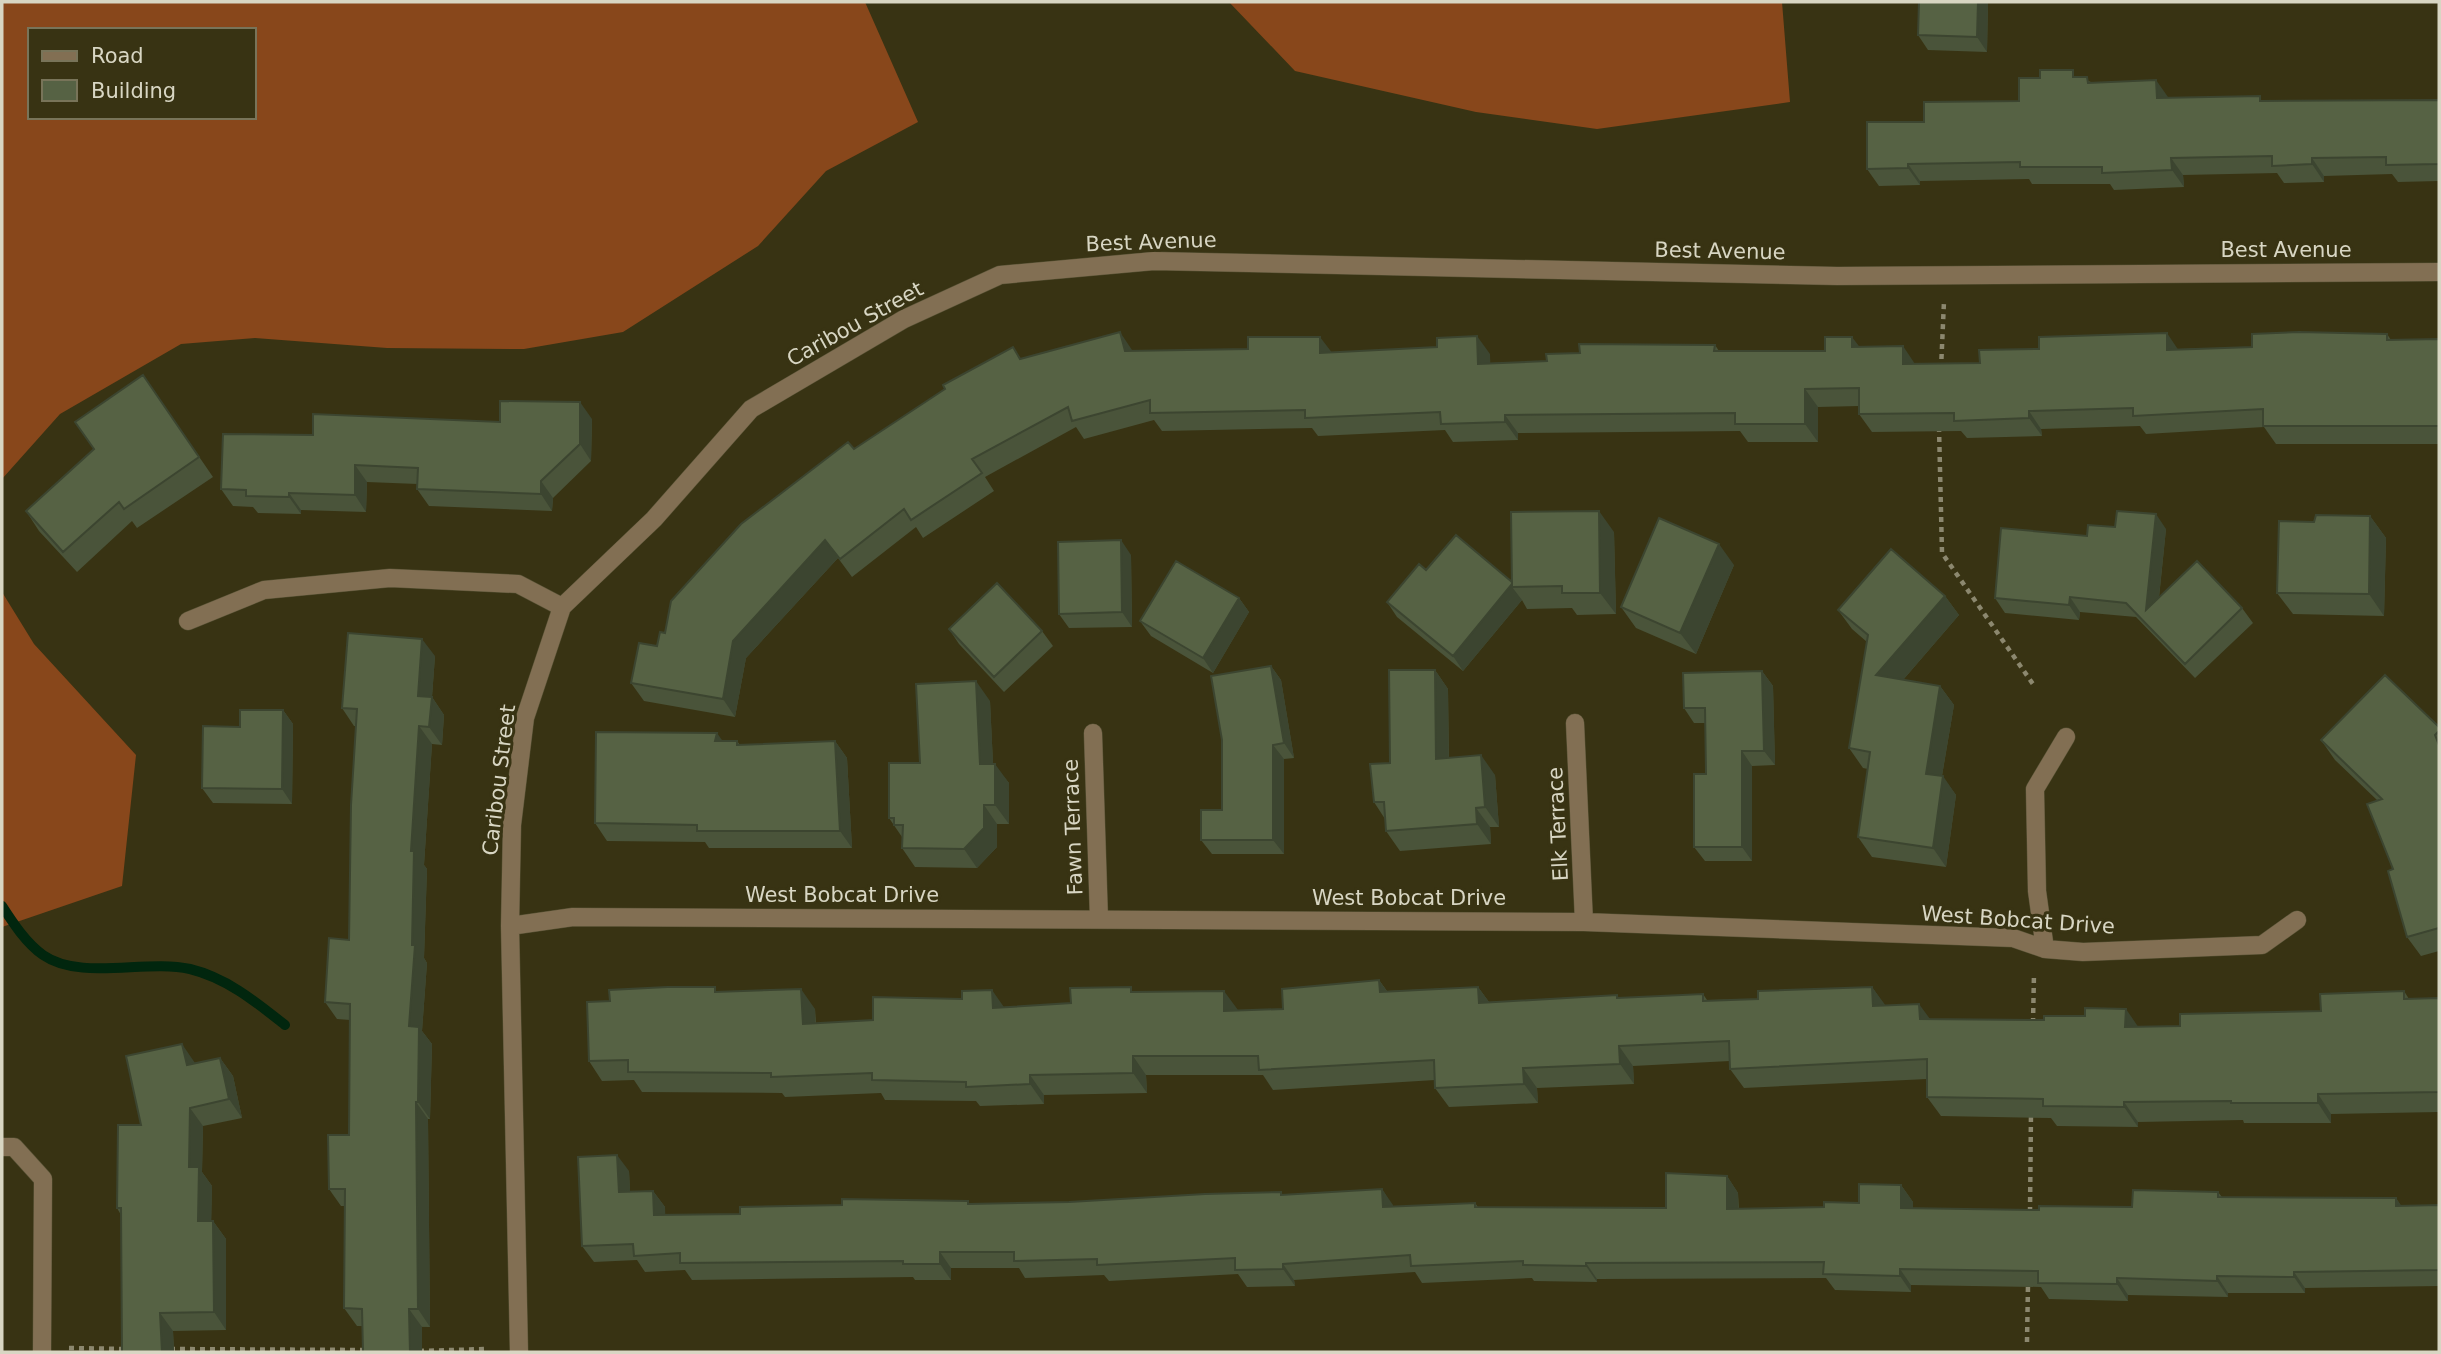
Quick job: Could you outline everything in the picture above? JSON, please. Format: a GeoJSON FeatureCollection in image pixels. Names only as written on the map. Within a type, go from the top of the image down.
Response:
{"type":"FeatureCollection","features":[{"type":"Feature","properties":{"kind":"street","name":"Best Avenue"},"geometry":{"type":"LineString","coordinates":[[1000,275],[1154,261],[1837,276],[2439,272]]}},
{"type":"Feature","properties":{"kind":"street","name":"Caribou Street"},"geometry":{"type":"LineString","coordinates":[[519,1352],[510,926],[512,825],[525,718],[562,607],[654,519],[751,409],[904,318],[1000,275]]}},
{"type":"Feature","properties":{"kind":"street"},"geometry":{"type":"LineString","coordinates":[[188,621],[264,590],[390,578],[518,584],[562,607]]}},
{"type":"Feature","properties":{"kind":"street","name":"Elk Terrace"},"geometry":{"type":"LineString","coordinates":[[1575,723],[1584,922]]}},
{"type":"Feature","properties":{"kind":"street","name":"Fawn Terrace"},"geometry":{"type":"LineString","coordinates":[[1093,733],[1099,919]]}},
{"type":"Feature","properties":{"kind":"street"},"geometry":{"type":"LineString","coordinates":[[2045,949],[2037,891],[2035,789],[2066,737]]}},
{"type":"Feature","properties":{"kind":"street","name":"West Bobcat Drive"},"geometry":{"type":"LineString","coordinates":[[510,926],[573,917],[1584,922],[2013,938],[2045,949],[2083,952],[2262,945],[2297,920]]}},
{"type":"Feature","properties":{"kind":"street"},"geometry":{"type":"LineString","coordinates":[[2,1147],[14,1147],[43,1179],[42,1352]]}},
{"type":"Feature","properties":{"kind":"path"},"geometry":{"type":"LineString","coordinates":[[1941,372],[1944,300]]}},
{"type":"Feature","properties":{"kind":"path"},"geometry":{"type":"LineString","coordinates":[[1939,424],[1942,553],[2035,687]]}},
{"type":"Feature","properties":{"kind":"path"},"geometry":{"type":"LineString","coordinates":[[2033,1027],[2034,972]]}},
{"type":"Feature","properties":{"kind":"path"},"geometry":{"type":"LineString","coordinates":[[2029,1221],[2032,1110]]}},
{"type":"Feature","properties":{"kind":"path"},"geometry":{"type":"LineString","coordinates":[[2027,1342],[2028,1277]]}},
{"type":"Feature","properties":{"kind":"path"},"geometry":{"type":"LineString","coordinates":[[64,1348],[135,1349]]}},
{"type":"Feature","properties":{"kind":"path"},"geometry":{"type":"LineString","coordinates":[[162,1349],[381,1350]]}},
{"type":"Feature","properties":{"kind":"path"},"geometry":{"type":"LineString","coordinates":[[408,1351],[486,1349]]}},
{"type":"Feature","properties":{"kind":"shaded area"},"geometry":{"type":"Polygon","coordinates":[[[2,2],[865,2],[918,122],[826,171],[758,246],[623,332],[524,349],[387,348],[255,338],[181,344],[60,414],[2,479],[2,2]]]}},
{"type":"Feature","properties":{"kind":"shaded area"},"geometry":{"type":"Polygon","coordinates":[[[1229,2],[1782,2],[1790,102],[1597,129],[1476,112],[1295,71],[1229,2]]]}},
{"type":"Feature","properties":{"kind":"shaded area"},"geometry":{"type":"Polygon","coordinates":[[[2,592],[34,644],[136,755],[122,886],[2,927],[2,592]]]}},
{"type":"Feature","properties":{"kind":"building"},"geometry":{"type":"Polygon","coordinates":[[[1919,2],[1978,2],[1977,37],[1918,35],[1919,2]]]}},
{"type":"Feature","properties":{"kind":"building"},"geometry":{"type":"Polygon","coordinates":[[[2040,70],[2073,70],[2073,77],[2087,77],[2088,83],[2156,80],[2157,98],[2260,96],[2260,101],[2439,100],[2439,164],[2386,165],[2386,157],[2312,158],[2312,164],[2272,166],[2272,156],[2171,158],[2172,170],[2102,173],[2102,167],[2020,167],[2020,162],[1908,164],[1908,168],[1867,169],[1867,122],[1924,122],[1924,102],[2019,101],[2019,78],[2040,78],[2040,70]]]}},
{"type":"Feature","properties":{"kind":"building"},"geometry":{"type":"Polygon","coordinates":[[[1120,332],[1125,351],[1248,349],[1248,337],[1320,337],[1320,353],[1437,347],[1437,338],[1477,336],[1478,364],[1547,361],[1546,354],[1580,353],[1579,344],[1715,345],[1714,351],[1825,351],[1825,337],[1852,337],[1852,347],[1903,346],[1903,364],[1980,363],[1979,350],[2039,349],[2039,337],[2167,333],[2167,350],[2252,347],[2252,334],[2387,334],[2387,340],[2439,339],[2439,426],[2263,426],[2263,409],[2133,416],[2133,408],[2029,411],[2029,418],[1954,421],[1954,413],[1859,414],[1859,388],[1805,389],[1805,424],[1735,424],[1735,413],[1505,415],[1505,422],[1441,424],[1440,412],[1305,418],[1305,410],[1150,413],[1150,400],[1072,421],[1068,407],[972,459],[982,473],[911,520],[904,509],[840,559],[825,540],[733,641],[723,699],[631,683],[639,643],[657,646],[660,632],[665,633],[671,601],[741,524],[848,442],[854,449],[945,389],[943,385],[1013,347],[1020,359],[1120,332]]]}},
{"type":"Feature","properties":{"kind":"building"},"geometry":{"type":"Polygon","coordinates":[[[143,375],[199,457],[124,509],[119,502],[63,552],[26,511],[94,449],[75,422],[143,375]]]}},
{"type":"Feature","properties":{"kind":"building"},"geometry":{"type":"Polygon","coordinates":[[[500,401],[580,402],[580,444],[541,481],[541,494],[417,489],[418,468],[355,465],[355,495],[289,493],[289,497],[246,496],[246,490],[221,489],[223,434],[313,435],[313,414],[500,422],[500,401]]]}},
{"type":"Feature","properties":{"kind":"building"},"geometry":{"type":"Polygon","coordinates":[[[1599,511],[1600,593],[1562,593],[1562,586],[1512,587],[1511,512],[1599,511]]]}},
{"type":"Feature","properties":{"kind":"building"},"geometry":{"type":"Polygon","coordinates":[[[2117,511],[2156,514],[2146,610],[2197,561],[2242,608],[2185,664],[2126,603],[2070,597],[2069,605],[1995,598],[2001,528],[2087,536],[2088,525],[2115,527],[2117,511]]]}},
{"type":"Feature","properties":{"kind":"building"},"geometry":{"type":"Polygon","coordinates":[[[2316,515],[2370,516],[2369,594],[2277,593],[2279,521],[2314,522],[2316,515]]]}},
{"type":"Feature","properties":{"kind":"building"},"geometry":{"type":"Polygon","coordinates":[[[1659,518],[1719,544],[1680,633],[1621,607],[1659,518]]]}},
{"type":"Feature","properties":{"kind":"building"},"geometry":{"type":"Polygon","coordinates":[[[1456,535],[1512,584],[1453,656],[1387,602],[1419,564],[1426,570],[1456,535]]]}},
{"type":"Feature","properties":{"kind":"building"},"geometry":{"type":"Polygon","coordinates":[[[1121,540],[1122,612],[1059,614],[1058,542],[1121,540]]]}},
{"type":"Feature","properties":{"kind":"building"},"geometry":{"type":"Polygon","coordinates":[[[1891,549],[1945,596],[1876,675],[1940,686],[1926,774],[1943,776],[1933,848],[1858,837],[1870,752],[1849,748],[1868,635],[1838,610],[1891,549]]]}},
{"type":"Feature","properties":{"kind":"building"},"geometry":{"type":"Polygon","coordinates":[[[1176,561],[1239,598],[1203,658],[1140,621],[1176,561]]]}},
{"type":"Feature","properties":{"kind":"building"},"geometry":{"type":"Polygon","coordinates":[[[997,583],[1042,631],[994,677],[949,629],[997,583]]]}},
{"type":"Feature","properties":{"kind":"building"},"geometry":{"type":"Polygon","coordinates":[[[348,633],[422,639],[418,696],[432,697],[429,727],[419,726],[411,851],[414,851],[412,945],[415,945],[409,1026],[419,1027],[416,1102],[418,1309],[409,1309],[410,1352],[363,1352],[362,1309],[344,1308],[345,1189],[329,1189],[328,1135],[349,1135],[350,1004],[325,1002],[329,938],[349,940],[351,805],[357,709],[342,708],[348,633]]]}},
{"type":"Feature","properties":{"kind":"building"},"geometry":{"type":"Polygon","coordinates":[[[1271,666],[1284,743],[1273,745],[1273,840],[1201,840],[1201,810],[1222,810],[1222,740],[1211,676],[1271,666]]]}},
{"type":"Feature","properties":{"kind":"building"},"geometry":{"type":"Polygon","coordinates":[[[1389,670],[1435,670],[1436,759],[1481,755],[1485,807],[1476,808],[1477,824],[1386,831],[1384,802],[1374,802],[1370,764],[1390,763],[1389,670]]]}},
{"type":"Feature","properties":{"kind":"building"},"geometry":{"type":"Polygon","coordinates":[[[1762,671],[1764,751],[1742,751],[1742,847],[1694,847],[1694,774],[1706,774],[1705,708],[1684,708],[1683,673],[1762,671]]]}},
{"type":"Feature","properties":{"kind":"building"},"geometry":{"type":"Polygon","coordinates":[[[2385,675],[2439,727],[2435,735],[2439,745],[2439,928],[2407,937],[2388,871],[2393,869],[2367,804],[2382,799],[2321,740],[2385,675]]]}},
{"type":"Feature","properties":{"kind":"building"},"geometry":{"type":"Polygon","coordinates":[[[976,681],[980,764],[995,764],[995,805],[984,805],[984,828],[964,849],[902,848],[903,825],[894,825],[894,818],[889,818],[889,763],[920,763],[916,684],[976,681]]]}},
{"type":"Feature","properties":{"kind":"building"},"geometry":{"type":"Polygon","coordinates":[[[240,710],[283,710],[282,789],[202,788],[203,726],[240,727],[240,710]]]}},
{"type":"Feature","properties":{"kind":"building"},"geometry":{"type":"Polygon","coordinates":[[[596,732],[717,733],[715,741],[737,741],[737,745],[835,741],[840,831],[697,831],[697,825],[595,823],[596,732]]]}},
{"type":"Feature","properties":{"kind":"building"},"geometry":{"type":"Polygon","coordinates":[[[1379,980],[1380,992],[1478,987],[1479,1003],[1617,995],[1617,998],[1703,994],[1703,1001],[1758,999],[1758,991],[1872,987],[1873,1006],[1919,1004],[1920,1019],[2044,1020],[2044,1016],[2085,1016],[2085,1008],[2126,1009],[2125,1027],[2180,1026],[2180,1014],[2321,1011],[2320,994],[2404,991],[2404,999],[2439,998],[2439,1092],[2318,1094],[2318,1103],[2124,1102],[2124,1107],[2043,1106],[2043,1099],[1927,1097],[1927,1059],[1730,1069],[1729,1041],[1619,1046],[1620,1064],[1523,1068],[1524,1084],[1435,1088],[1434,1060],[1259,1070],[1258,1056],[1133,1056],[1133,1073],[1030,1075],[1030,1084],[966,1087],[966,1082],[872,1080],[872,1073],[771,1077],[771,1073],[628,1072],[628,1060],[589,1061],[587,1002],[610,1001],[609,990],[667,987],[715,987],[715,992],[801,989],[803,1024],[873,1020],[873,997],[962,999],[962,991],[992,990],[993,1008],[1071,1003],[1070,988],[1131,987],[1131,992],[1224,991],[1224,1011],[1283,1009],[1282,989],[1379,980]]]}},
{"type":"Feature","properties":{"kind":"building"},"geometry":{"type":"Polygon","coordinates":[[[182,1044],[187,1065],[220,1058],[229,1099],[190,1108],[189,1167],[199,1167],[198,1221],[213,1221],[214,1312],[160,1313],[162,1352],[122,1352],[121,1208],[117,1208],[118,1125],[141,1125],[126,1056],[182,1044]]]}},
{"type":"Feature","properties":{"kind":"building"},"geometry":{"type":"Polygon","coordinates":[[[617,1155],[619,1192],[653,1191],[654,1215],[740,1214],[740,1207],[842,1205],[842,1199],[968,1201],[968,1204],[1069,1202],[1205,1194],[1281,1192],[1281,1195],[1382,1189],[1383,1207],[1475,1203],[1475,1207],[1666,1208],[1666,1173],[1727,1176],[1727,1209],[1824,1207],[1824,1202],[1859,1203],[1859,1184],[1901,1185],[1901,1208],[2039,1210],[2039,1206],[2132,1207],[2133,1190],[2218,1192],[2218,1197],[2396,1198],[2396,1206],[2439,1205],[2439,1270],[2294,1272],[2294,1277],[2217,1276],[2217,1281],[2117,1278],[2117,1284],[2038,1283],[2038,1271],[1900,1269],[1900,1276],[1823,1274],[1824,1262],[1586,1263],[1586,1266],[1523,1265],[1523,1261],[1411,1266],[1410,1255],[1283,1264],[1283,1269],[1235,1270],[1235,1258],[1097,1265],[1097,1259],[1014,1261],[1014,1252],[940,1252],[940,1264],[903,1264],[903,1261],[680,1263],[680,1253],[634,1256],[633,1244],[582,1246],[578,1157],[617,1155]]]}},
{"type":"Feature","properties":{"kind":"waterway"},"geometry":{"type":"LineString","coordinates":[[2,906],[31,945],[58,963],[94,968],[154,966],[190,969],[229,985],[285,1025]]}}]}
